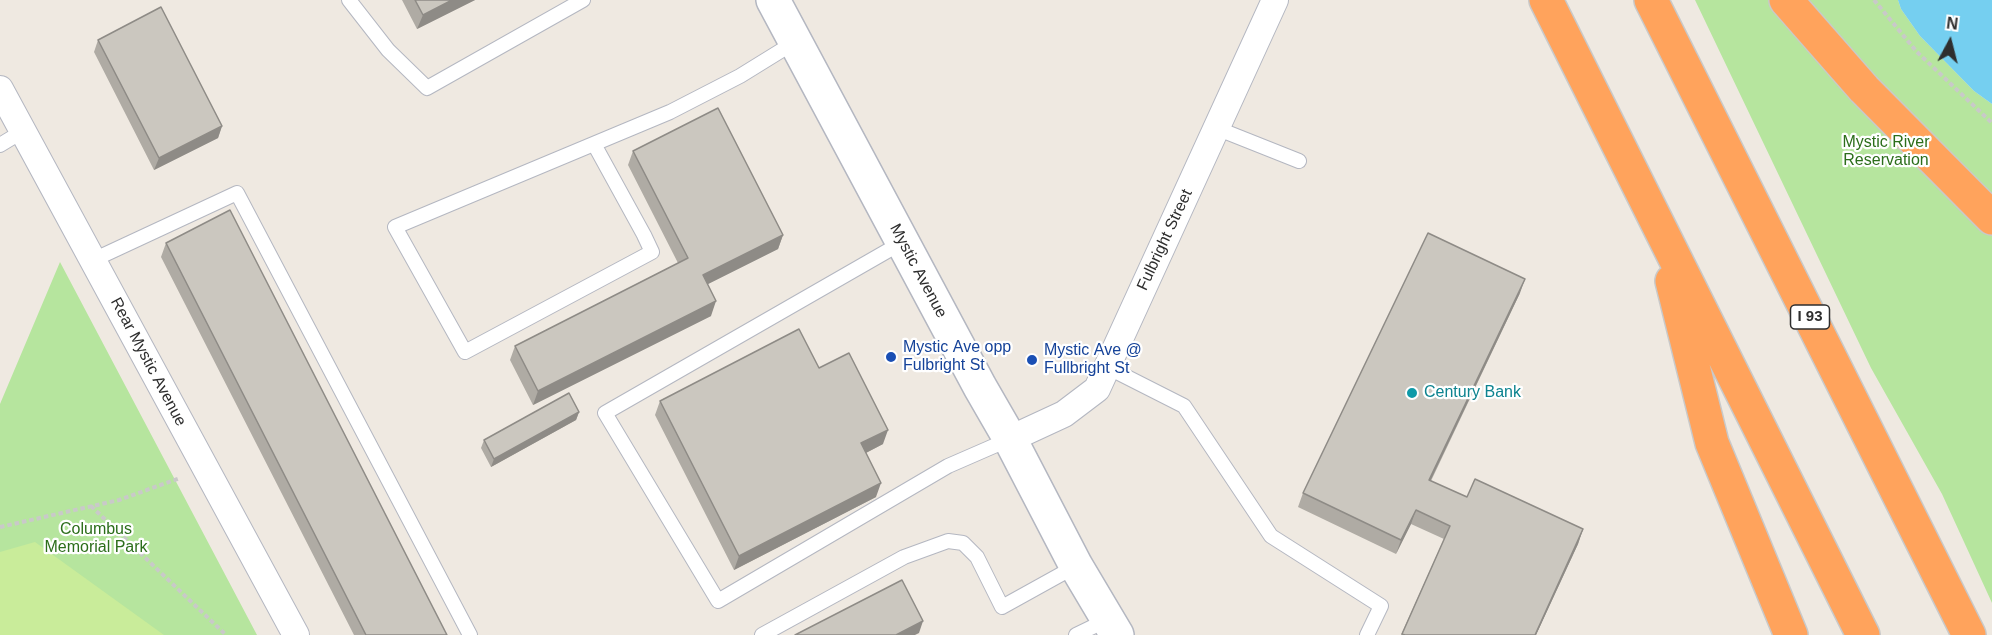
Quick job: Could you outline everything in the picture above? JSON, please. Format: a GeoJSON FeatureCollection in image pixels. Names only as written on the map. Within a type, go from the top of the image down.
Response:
{"type":"FeatureCollection","features":[{"type":"Feature","properties":{"kind":"highway"},"geometry":{"type":"LineString","coordinates":[[1546,0],[1863,635]]}},
{"type":"Feature","properties":{"kind":"highway","name":"I 93"},"geometry":{"type":"LineString","coordinates":[[1651,0],[1969,635]]}},
{"type":"Feature","properties":{"kind":"highway"},"geometry":{"type":"LineString","coordinates":[[1786,0],[1864,89],[1992,218]]}},
{"type":"Feature","properties":{"kind":"highway"},"geometry":{"type":"LineString","coordinates":[[1656,221],[1712,443],[1791,635]]}},
{"type":"Feature","properties":{"kind":"main road","name":"Mystic Avenue"},"geometry":{"type":"LineString","coordinates":[[773,0],[1076,566],[1113,627]]}},
{"type":"Feature","properties":{"kind":"street","name":"Fulbright Street"},"geometry":{"type":"LineString","coordinates":[[1010,439],[1064,414],[1097,389],[1275,0]]}},
{"type":"Feature","properties":{"kind":"street","name":"Rear Mystic Avenue"},"geometry":{"type":"LineString","coordinates":[[0,89],[296,635]]}},
{"type":"Feature","properties":{"kind":"lane"},"geometry":{"type":"LineString","coordinates":[[349,0],[388,50],[427,88],[582,0]]}},
{"type":"Feature","properties":{"kind":"lane"},"geometry":{"type":"LineString","coordinates":[[594,144],[652,252],[465,352],[395,227],[670,112],[740,76],[795,42]]}},
{"type":"Feature","properties":{"kind":"lane"},"geometry":{"type":"LineString","coordinates":[[1216,129],[1299,161]]}},
{"type":"Feature","properties":{"kind":"lane"},"geometry":{"type":"LineString","coordinates":[[0,145],[23,131]]}},
{"type":"Feature","properties":{"kind":"lane"},"geometry":{"type":"LineString","coordinates":[[93,260],[237,193],[470,635]]}},
{"type":"Feature","properties":{"kind":"lane"},"geometry":{"type":"LineString","coordinates":[[903,242],[605,413],[718,601],[948,466],[1010,439]]}},
{"type":"Feature","properties":{"kind":"lane"},"geometry":{"type":"LineString","coordinates":[[1107,367],[1184,406],[1271,536],[1381,606],[1367,635]]}},
{"type":"Feature","properties":{"kind":"lane"},"geometry":{"type":"LineString","coordinates":[[762,635],[904,557],[948,541],[963,543],[977,557],[1002,607],[1076,566]]}},
{"type":"Feature","properties":{"kind":"lane"},"geometry":{"type":"LineString","coordinates":[[1076,635],[1113,627]]}},
{"type":"Feature","properties":{"kind":"path"},"geometry":{"type":"LineString","coordinates":[[1874,0],[1917,52],[1992,123]]}},
{"type":"Feature","properties":{"kind":"path"},"geometry":{"type":"LineString","coordinates":[[0,527],[120,500],[206,468]]}},
{"type":"Feature","properties":{"kind":"path"},"geometry":{"type":"LineString","coordinates":[[91,506],[226,635]]}},
{"type":"Feature","properties":{"kind":"green space","name":"Mystic River Reservation"},"geometry":{"type":"Polygon","coordinates":[[[1695,0],[1898,0],[1901,9],[1920,36],[1974,91],[1992,104],[1992,603],[1942,494],[1871,368],[1695,0]]]}},
{"type":"Feature","properties":{"kind":"green space","name":"Columbus Memorial Park"},"geometry":{"type":"Polygon","coordinates":[[[60,262],[257,635],[0,635],[0,404],[60,262]]]}},
{"type":"Feature","properties":{"kind":"green space"},"geometry":{"type":"Polygon","coordinates":[[[35,542],[164,635],[0,635],[0,552],[35,542]]]}},
{"type":"Feature","properties":{"kind":"water"},"geometry":{"type":"Polygon","coordinates":[[[1898,0],[1992,0],[1992,104],[1974,91],[1920,36],[1901,9],[1898,0]]]}},
{"type":"Feature","properties":{"kind":"building"},"geometry":{"type":"Polygon","coordinates":[[[415,0],[452,0],[423,15],[415,0]]]}},
{"type":"Feature","properties":{"kind":"building"},"geometry":{"type":"Polygon","coordinates":[[[161,7],[222,126],[159,158],[98,40],[161,7]]]}},
{"type":"Feature","properties":{"kind":"building"},"geometry":{"type":"Polygon","coordinates":[[[718,108],[783,235],[703,275],[716,301],[538,391],[515,346],[688,258],[633,151],[718,108]]]}},
{"type":"Feature","properties":{"kind":"building"},"geometry":{"type":"Polygon","coordinates":[[[230,210],[447,635],[366,635],[166,243],[230,210]]]}},
{"type":"Feature","properties":{"kind":"building","name":"Century Bank"},"geometry":{"type":"Polygon","coordinates":[[[1428,233],[1525,279],[1429,480],[1467,497],[1475,479],[1583,529],[1535,635],[1402,634],[1450,526],[1416,510],[1401,540],[1303,493],[1428,233]]]}},
{"type":"Feature","properties":{"kind":"building"},"geometry":{"type":"Polygon","coordinates":[[[799,329],[819,368],[849,353],[888,430],[861,443],[881,483],[739,556],[660,401],[799,329]]]}},
{"type":"Feature","properties":{"kind":"building"},"geometry":{"type":"Polygon","coordinates":[[[569,393],[579,412],[494,459],[484,440],[569,393]]]}},
{"type":"Feature","properties":{"kind":"building"},"geometry":{"type":"Polygon","coordinates":[[[902,580],[923,621],[896,635],[795,635],[902,580]]]}},
{"type":"Feature","properties":{"kind":"place","name":"Mystic Ave opp Fulbright St"},"geometry":{"type":"Point","coordinates":[891,357]}},
{"type":"Feature","properties":{"kind":"place","name":"Mystic Ave @ Fullbright St"},"geometry":{"type":"Point","coordinates":[1032,360]}},
{"type":"Feature","properties":{"kind":"place","name":"Century Bank"},"geometry":{"type":"Point","coordinates":[1412,393]}}]}
